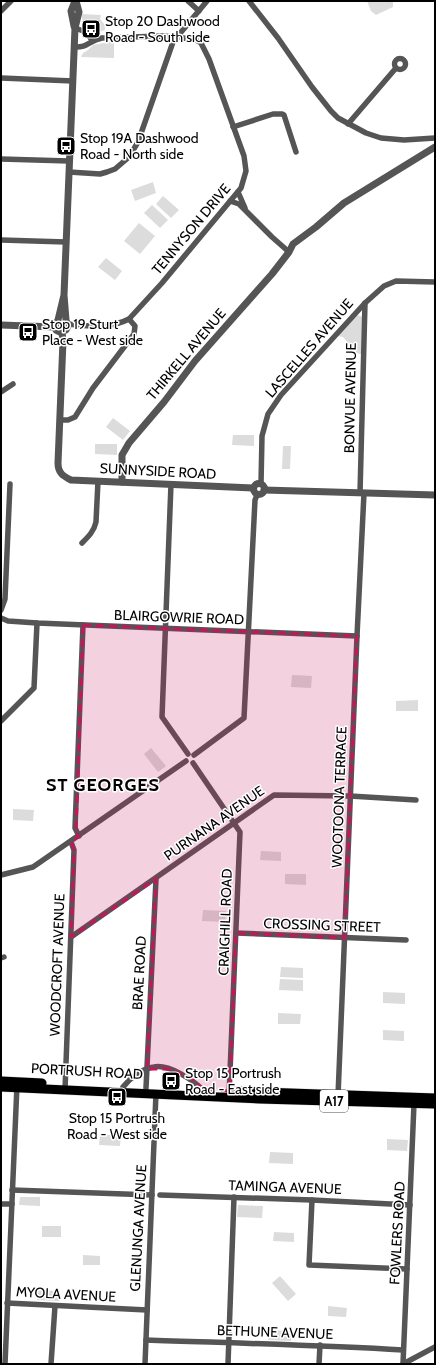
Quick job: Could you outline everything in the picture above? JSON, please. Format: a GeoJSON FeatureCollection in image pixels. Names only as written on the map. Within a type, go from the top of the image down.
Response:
{"type":"FeatureCollection","features":[{"type":"Feature","properties":{"kind":"highway","name":"PORTRUSH ROAD"},"geometry":{"type":"LineString","coordinates":[[1,1081],[17,1085]]}},
{"type":"Feature","properties":{"kind":"highway","name":"PORTRUSH ROAD"},"geometry":{"type":"LineString","coordinates":[[1,1087],[17,1085],[65,1087],[156,1094],[229,1094],[338,1098],[435,1098]]}},
{"type":"Feature","properties":{"kind":"highway","name":"PORTRUSH ROAD"},"geometry":{"type":"LineString","coordinates":[[65,1087],[123,1087],[203,1090],[229,1094]]}},
{"type":"Feature","properties":{"kind":"highway","name":"PORTRUSH ROAD"},"geometry":{"type":"LineString","coordinates":[[338,1098],[414,1104],[435,1104]]}},
{"type":"Feature","properties":{"kind":"street"},"geometry":{"type":"LineString","coordinates":[[1,11],[11,1]]}},
{"type":"Feature","properties":{"kind":"street"},"geometry":{"type":"LineString","coordinates":[[62,332],[66,330],[67,322],[64,295],[75,28],[79,12],[76,1]]}},
{"type":"Feature","properties":{"kind":"street"},"geometry":{"type":"LineString","coordinates":[[188,1],[199,11]]}},
{"type":"Feature","properties":{"kind":"street"},"geometry":{"type":"LineString","coordinates":[[69,172],[100,174],[115,169],[129,157],[138,142],[172,47],[177,37],[207,1]]}},
{"type":"Feature","properties":{"kind":"street"},"geometry":{"type":"LineString","coordinates":[[249,1],[278,38],[321,99],[338,118],[366,133],[381,138],[404,140],[435,138]]}},
{"type":"Feature","properties":{"kind":"street"},"geometry":{"type":"LineString","coordinates":[[75,28],[86,32],[92,40]]}},
{"type":"Feature","properties":{"kind":"street"},"geometry":{"type":"LineString","coordinates":[[74,47],[84,47],[92,40],[117,37],[177,37]]}},
{"type":"Feature","properties":{"kind":"street","name":"TENNYSON DRIVE"},"geometry":{"type":"LineString","coordinates":[[129,319],[167,277],[238,192],[244,181],[246,165],[219,84],[209,59],[201,43],[196,40],[177,37]]}},
{"type":"Feature","properties":{"kind":"street"},"geometry":{"type":"LineString","coordinates":[[348,124],[396,68]]}},
{"type":"Feature","properties":{"kind":"street"},"geometry":{"type":"LineString","coordinates":[[1,78],[73,81]]}},
{"type":"Feature","properties":{"kind":"street"},"geometry":{"type":"LineString","coordinates":[[233,126],[273,114],[282,114],[296,152]]}},
{"type":"Feature","properties":{"kind":"street","name":"THIRKELL AVENUE"},"geometry":{"type":"LineString","coordinates":[[122,482],[122,455],[129,443],[164,402],[195,361],[272,274],[289,252],[302,243],[316,227],[344,203],[435,147]]}},
{"type":"Feature","properties":{"kind":"street"},"geometry":{"type":"LineString","coordinates":[[1,159],[69,161]]}},
{"type":"Feature","properties":{"kind":"street"},"geometry":{"type":"LineString","coordinates":[[238,192],[246,212]]}},
{"type":"Feature","properties":{"kind":"street"},"geometry":{"type":"LineString","coordinates":[[230,201],[238,204],[289,252]]}},
{"type":"Feature","properties":{"kind":"street"},"geometry":{"type":"LineString","coordinates":[[1,240],[66,242]]}},
{"type":"Feature","properties":{"kind":"street","name":"LASCELLES AVENUE"},"geometry":{"type":"LineString","coordinates":[[262,487],[262,436],[268,414],[281,395],[365,303],[384,286],[396,281],[435,282]]}},
{"type":"Feature","properties":{"kind":"street"},"geometry":{"type":"LineString","coordinates":[[62,332],[56,330],[56,323],[64,295]]}},
{"type":"Feature","properties":{"kind":"street","name":"BONVUE AVENUE"},"geometry":{"type":"LineString","coordinates":[[362,493],[365,303]]}},
{"type":"Feature","properties":{"kind":"street"},"geometry":{"type":"LineString","coordinates":[[1,325],[56,323],[62,319],[67,322],[83,326],[103,326],[129,319],[134,326],[134,334],[93,388],[75,417],[68,420],[60,420],[63,341],[62,332]]}},
{"type":"Feature","properties":{"kind":"street"},"geometry":{"type":"LineString","coordinates":[[1,392],[13,384]]}},
{"type":"Feature","properties":{"kind":"street","name":"SUNNYSIDE ROAD"},"geometry":{"type":"LineString","coordinates":[[60,420],[58,468],[62,476],[71,480],[171,484],[255,491]]}},
{"type":"Feature","properties":{"kind":"street"},"geometry":{"type":"LineString","coordinates":[[82,543],[93,531],[96,522],[98,481]]}},
{"type":"Feature","properties":{"kind":"street"},"geometry":{"type":"LineString","coordinates":[[2,608],[5,599],[10,484]]}},
{"type":"Feature","properties":{"kind":"street"},"geometry":{"type":"LineString","coordinates":[[171,484],[162,717],[195,759],[193,763],[190,764],[186,761]]}},
{"type":"Feature","properties":{"kind":"street"},"geometry":{"type":"LineString","coordinates":[[1,875],[34,867],[186,761],[186,756],[191,755],[244,718],[255,491],[257,484],[262,487],[362,493],[435,495]]}},
{"type":"Feature","properties":{"kind":"street","name":"WOOTOONA TERRACE"},"geometry":{"type":"LineString","coordinates":[[338,1098],[362,493]]}},
{"type":"Feature","properties":{"kind":"street"},"geometry":{"type":"LineString","coordinates":[[1,523],[8,523]]}},
{"type":"Feature","properties":{"kind":"street","name":"BLAIRGOWRIE ROAD"},"geometry":{"type":"LineString","coordinates":[[1,618],[8,621],[37,623],[356,636]]}},
{"type":"Feature","properties":{"kind":"street"},"geometry":{"type":"LineString","coordinates":[[1,721],[34,688],[37,623]]}},
{"type":"Feature","properties":{"kind":"street"},"geometry":{"type":"LineString","coordinates":[[79,836],[75,828],[83,625]]}},
{"type":"Feature","properties":{"kind":"street","name":"CRAIGHILL ROAD"},"geometry":{"type":"LineString","coordinates":[[193,763],[240,832],[229,1094]]}},
{"type":"Feature","properties":{"kind":"street","name":"PURNANA AVENUE"},"geometry":{"type":"LineString","coordinates":[[71,937],[274,795],[350,796],[416,800]]}},
{"type":"Feature","properties":{"kind":"street","name":"WOODCROFT AVENUE"},"geometry":{"type":"LineString","coordinates":[[65,1087],[74,850],[71,842]]}},
{"type":"Feature","properties":{"kind":"street","name":"BRAE ROAD"},"geometry":{"type":"LineString","coordinates":[[146,1088],[156,879]]}},
{"type":"Feature","properties":{"kind":"street","name":"CROSSING STREET"},"geometry":{"type":"LineString","coordinates":[[236,933],[406,940]]}},
{"type":"Feature","properties":{"kind":"street"},"geometry":{"type":"LineString","coordinates":[[123,1087],[128,1081],[154,1066],[169,1069],[193,1080],[203,1090]]}},
{"type":"Feature","properties":{"kind":"street"},"geometry":{"type":"LineString","coordinates":[[5,1364],[4,1322],[7,1303],[17,1085]]}},
{"type":"Feature","properties":{"kind":"street","name":"GLENUNGA AVENUE"},"geometry":{"type":"LineString","coordinates":[[145,1364],[156,1094]]}},
{"type":"Feature","properties":{"kind":"street","name":"FOWLERS ROAD"},"geometry":{"type":"LineString","coordinates":[[403,1364],[414,1104]]}},
{"type":"Feature","properties":{"kind":"street"},"geometry":{"type":"LineString","coordinates":[[12,1190],[152,1195]]}},
{"type":"Feature","properties":{"kind":"street","name":"TAMINGA AVENUE"},"geometry":{"type":"LineString","coordinates":[[160,1195],[410,1204]]}},
{"type":"Feature","properties":{"kind":"street"},"geometry":{"type":"LineString","coordinates":[[228,1364],[234,1198]]}},
{"type":"Feature","properties":{"kind":"street"},"geometry":{"type":"LineString","coordinates":[[312,1200],[309,1265],[407,1269]]}},
{"type":"Feature","properties":{"kind":"street"},"geometry":{"type":"LineString","coordinates":[[1,1204],[12,1204]]}},
{"type":"Feature","properties":{"kind":"street","name":"MYOLA AVENUE"},"geometry":{"type":"LineString","coordinates":[[7,1303],[147,1310]]}},
{"type":"Feature","properties":{"kind":"street"},"geometry":{"type":"LineString","coordinates":[[51,1364],[55,1306]]}},
{"type":"Feature","properties":{"kind":"street","name":"BETHUNE AVENUE"},"geometry":{"type":"LineString","coordinates":[[146,1340],[320,1345],[403,1350]]}},
{"type":"Feature","properties":{"kind":"street"},"geometry":{"type":"LineString","coordinates":[[319,1364],[320,1345]]}},
{"type":"Feature","properties":{"kind":"street"},"geometry":{"type":"LineString","coordinates":[[403,1364],[435,1347]]}},
{"type":"Feature","properties":{"kind":"highlighted area"},"geometry":{"type":"Polygon","coordinates":[[[83,625],[357,636],[345,938],[236,933],[230,1091],[203,1090],[193,1080],[169,1069],[147,1069],[156,879],[71,937],[74,850],[71,842],[78,837],[76,831],[83,625]]]}},
{"type":"Feature","properties":{"kind":"shaded area"},"geometry":{"type":"Polygon","coordinates":[[[367,1],[393,1],[393,7],[376,15],[371,11],[367,1]]]}},
{"type":"Feature","properties":{"kind":"shaded area"},"geometry":{"type":"Polygon","coordinates":[[[82,14],[101,15],[100,19],[105,25],[105,30],[95,33],[82,19],[82,14]]]}},
{"type":"Feature","properties":{"kind":"shaded area"},"geometry":{"type":"Polygon","coordinates":[[[114,41],[114,58],[81,57],[83,53],[93,45],[114,41]]]}},
{"type":"Feature","properties":{"kind":"shaded area"},"geometry":{"type":"Polygon","coordinates":[[[153,182],[156,193],[135,201],[131,190],[153,182]]]}},
{"type":"Feature","properties":{"kind":"shaded area"},"geometry":{"type":"Polygon","coordinates":[[[163,196],[179,210],[171,218],[156,204],[163,196]]]}},
{"type":"Feature","properties":{"kind":"shaded area"},"geometry":{"type":"Polygon","coordinates":[[[152,205],[168,220],[160,228],[144,213],[152,205]]]}},
{"type":"Feature","properties":{"kind":"shaded area"},"geometry":{"type":"Polygon","coordinates":[[[139,223],[155,236],[140,254],[124,241],[139,223]]]}},
{"type":"Feature","properties":{"kind":"shaded area"},"geometry":{"type":"Polygon","coordinates":[[[106,258],[122,271],[115,280],[98,267],[106,258]]]}},
{"type":"Feature","properties":{"kind":"shaded area"},"geometry":{"type":"Polygon","coordinates":[[[356,315],[361,316],[362,318],[361,354],[356,353],[343,337],[337,336],[356,315]]]}},
{"type":"Feature","properties":{"kind":"shaded area"},"geometry":{"type":"Polygon","coordinates":[[[113,418],[130,431],[123,440],[106,427],[113,418]]]}},
{"type":"Feature","properties":{"kind":"shaded area"},"geometry":{"type":"Polygon","coordinates":[[[233,435],[254,435],[254,446],[232,445],[233,435]]]}},
{"type":"Feature","properties":{"kind":"shaded area"},"geometry":{"type":"Polygon","coordinates":[[[95,444],[117,444],[117,455],[95,454],[95,444]]]}},
{"type":"Feature","properties":{"kind":"shaded area"},"geometry":{"type":"Polygon","coordinates":[[[283,446],[291,446],[290,469],[282,469],[283,446]]]}},
{"type":"Feature","properties":{"kind":"shaded area"},"geometry":{"type":"Polygon","coordinates":[[[292,675],[312,676],[311,688],[291,687],[292,675]]]}},
{"type":"Feature","properties":{"kind":"shaded area"},"geometry":{"type":"Polygon","coordinates":[[[418,700],[418,711],[396,711],[396,701],[418,700]]]}},
{"type":"Feature","properties":{"kind":"shaded area"},"geometry":{"type":"Polygon","coordinates":[[[151,748],[166,766],[158,772],[144,754],[151,748]]]}},
{"type":"Feature","properties":{"kind":"shaded area"},"geometry":{"type":"Polygon","coordinates":[[[13,809],[34,810],[33,821],[13,820],[13,809]]]}},
{"type":"Feature","properties":{"kind":"shaded area"},"geometry":{"type":"Polygon","coordinates":[[[261,851],[281,852],[281,861],[260,860],[261,851]]]}},
{"type":"Feature","properties":{"kind":"shaded area"},"geometry":{"type":"Polygon","coordinates":[[[285,874],[306,874],[306,885],[285,884],[285,874]]]}},
{"type":"Feature","properties":{"kind":"shaded area"},"geometry":{"type":"Polygon","coordinates":[[[203,910],[226,911],[225,922],[202,921],[203,910]]]}},
{"type":"Feature","properties":{"kind":"shaded area"},"geometry":{"type":"Polygon","coordinates":[[[281,967],[303,968],[303,978],[280,977],[281,967]]]}},
{"type":"Feature","properties":{"kind":"shaded area"},"geometry":{"type":"Polygon","coordinates":[[[280,979],[303,980],[303,991],[279,990],[280,979]]]}},
{"type":"Feature","properties":{"kind":"shaded area"},"geometry":{"type":"Polygon","coordinates":[[[383,992],[405,993],[405,1004],[383,1003],[383,992]]]}},
{"type":"Feature","properties":{"kind":"shaded area"},"geometry":{"type":"Polygon","coordinates":[[[278,1013],[301,1014],[300,1024],[278,1024],[278,1013]]]}},
{"type":"Feature","properties":{"kind":"shaded area"},"geometry":{"type":"Polygon","coordinates":[[[383,1030],[404,1031],[404,1041],[383,1040],[383,1030]]]}},
{"type":"Feature","properties":{"kind":"shaded area"},"geometry":{"type":"Polygon","coordinates":[[[100,1135],[121,1135],[120,1146],[99,1145],[100,1135]]]}},
{"type":"Feature","properties":{"kind":"shaded area"},"geometry":{"type":"Polygon","coordinates":[[[387,1139],[408,1140],[407,1151],[387,1150],[387,1139]]]}},
{"type":"Feature","properties":{"kind":"shaded area"},"geometry":{"type":"Polygon","coordinates":[[[270,1152],[293,1153],[293,1164],[269,1163],[270,1152]]]}},
{"type":"Feature","properties":{"kind":"shaded area"},"geometry":{"type":"Polygon","coordinates":[[[20,1197],[40,1197],[40,1206],[19,1205],[20,1197]]]}},
{"type":"Feature","properties":{"kind":"shaded area"},"geometry":{"type":"Polygon","coordinates":[[[238,1205],[263,1206],[262,1218],[237,1217],[238,1205]]]}},
{"type":"Feature","properties":{"kind":"shaded area"},"geometry":{"type":"Polygon","coordinates":[[[42,1226],[61,1226],[61,1237],[42,1237],[42,1226]]]}},
{"type":"Feature","properties":{"kind":"shaded area"},"geometry":{"type":"Polygon","coordinates":[[[274,1232],[294,1233],[294,1242],[273,1241],[274,1232]]]}},
{"type":"Feature","properties":{"kind":"shaded area"},"geometry":{"type":"Polygon","coordinates":[[[83,1255],[100,1256],[100,1265],[83,1265],[83,1255]]]}},
{"type":"Feature","properties":{"kind":"shaded area"},"geometry":{"type":"Polygon","coordinates":[[[280,1276],[296,1294],[288,1301],[272,1283],[280,1276]]]}},
{"type":"Feature","properties":{"kind":"shaded area"},"geometry":{"type":"Polygon","coordinates":[[[37,1290],[60,1291],[59,1301],[37,1300],[37,1290]]]}},
{"type":"Feature","properties":{"kind":"shaded area"},"geometry":{"type":"Polygon","coordinates":[[[328,1306],[347,1308],[346,1317],[328,1316],[328,1306]]]}},
{"type":"Feature","properties":{"kind":"shaded area"},"geometry":{"type":"Polygon","coordinates":[[[269,1330],[292,1331],[291,1341],[268,1340],[269,1330]]]}},
{"type":"Feature","properties":{"kind":"place","name":"Stop 20 Dashwood Road - South side"},"geometry":{"type":"Point","coordinates":[91,29]}},
{"type":"Feature","properties":{"kind":"place","name":"Stop 19A Dashwood Road - North side"},"geometry":{"type":"Point","coordinates":[66,146]}},
{"type":"Feature","properties":{"kind":"place","name":"Stop 19 Sturt Place - West side"},"geometry":{"type":"Point","coordinates":[28,332]}},
{"type":"Feature","properties":{"kind":"place","name":"Stop 15 Portrush Road - East side"},"geometry":{"type":"Point","coordinates":[171,1081]}},
{"type":"Feature","properties":{"kind":"place","name":"Stop 15 Portrush Road - West side"},"geometry":{"type":"Point","coordinates":[117,1097]}},
{"type":"Feature","properties":{"kind":"district","name":"ST GEORGES"},"geometry":{"type":"Point","coordinates":[103,785]}}]}
